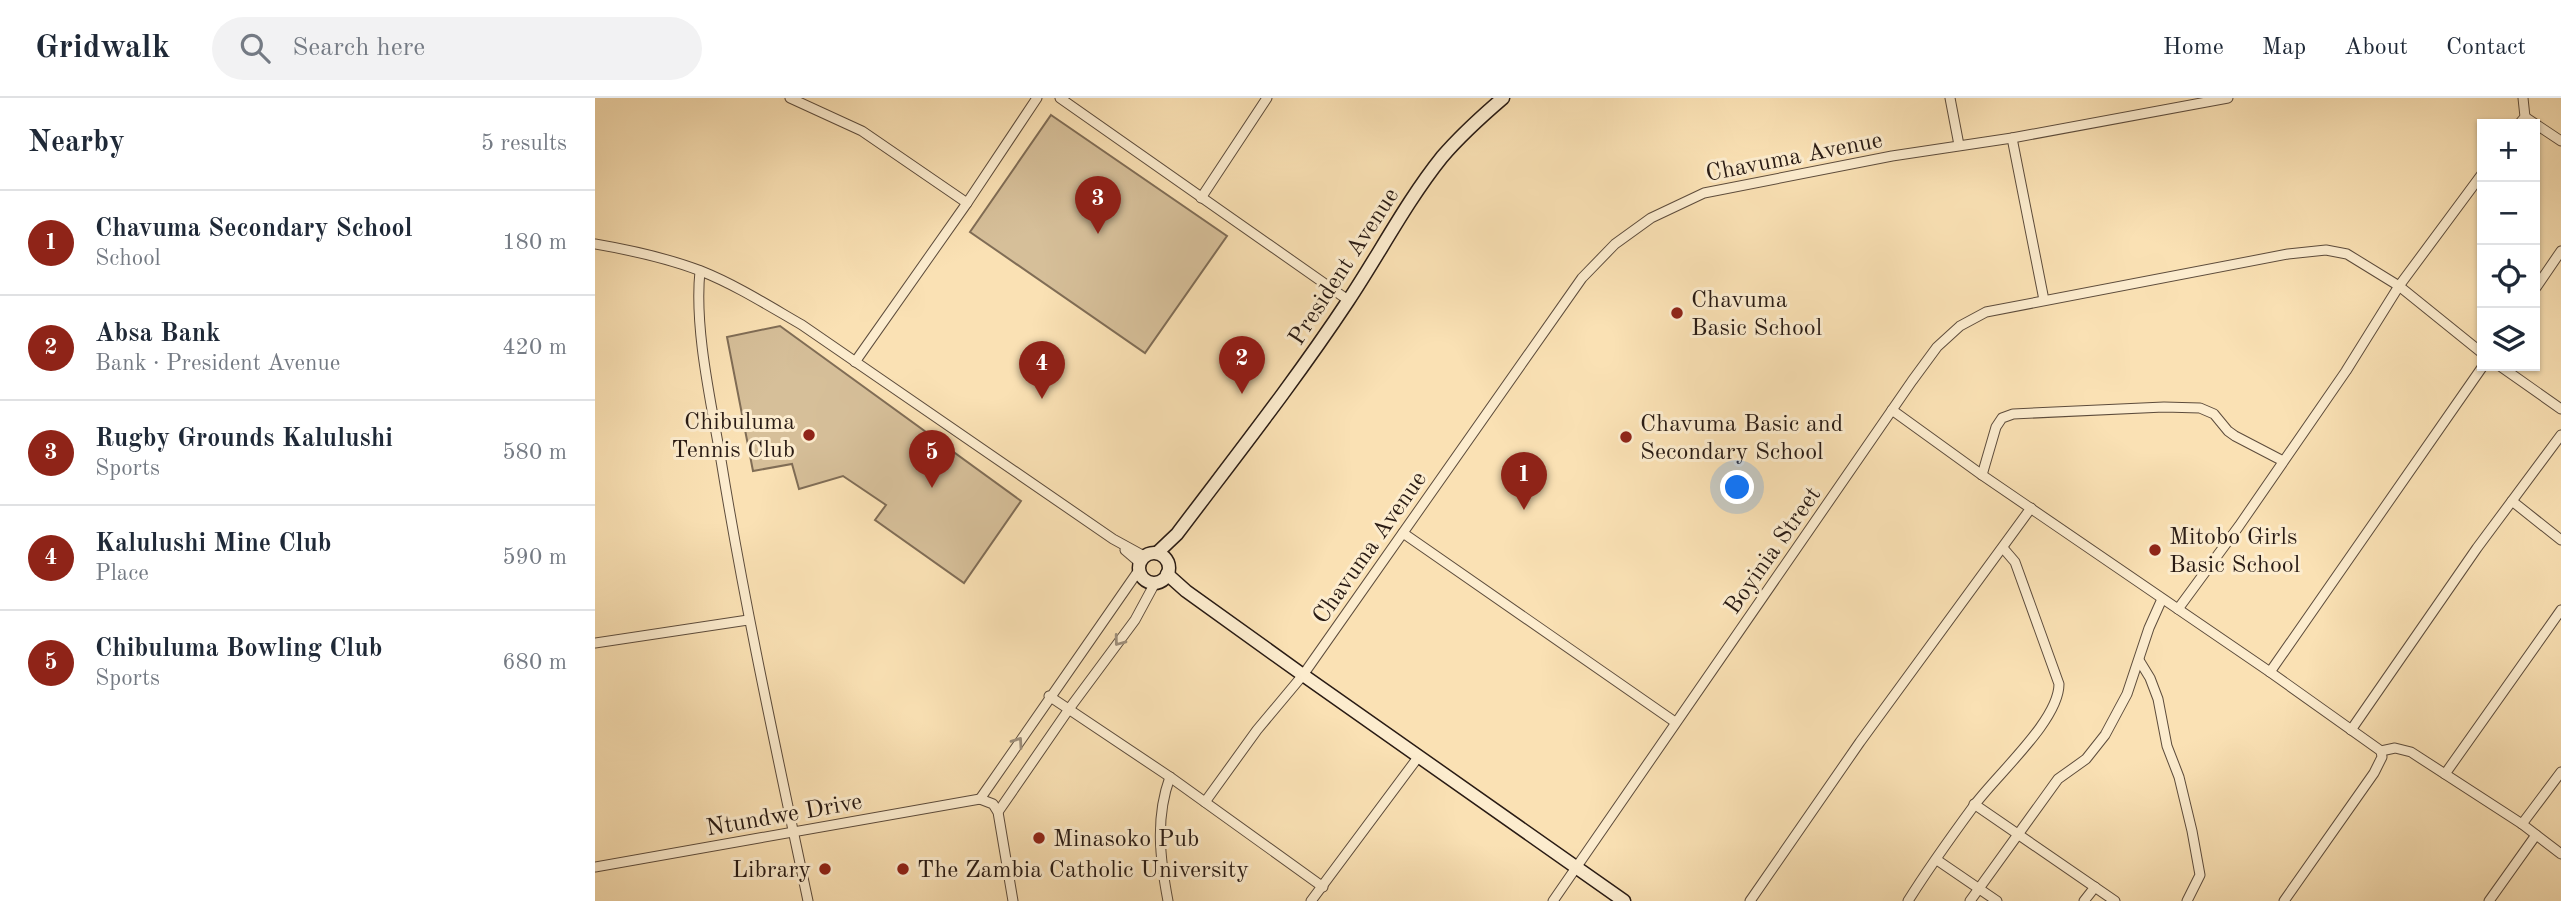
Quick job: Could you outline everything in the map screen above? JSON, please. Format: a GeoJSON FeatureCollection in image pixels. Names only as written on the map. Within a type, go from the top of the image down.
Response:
{"type":"FeatureCollection","features":[{"type":"Feature","properties":{"kind":"street"},"geometry":{"type":"LineString","coordinates":[[790,98],[862,131],[967,203]]}},
{"type":"Feature","properties":{"kind":"street"},"geometry":{"type":"LineString","coordinates":[[855,362],[1037,98]]}},
{"type":"Feature","properties":{"kind":"street"},"geometry":{"type":"LineString","coordinates":[[1061,98],[1348,300]]}},
{"type":"Feature","properties":{"kind":"street"},"geometry":{"type":"LineString","coordinates":[[1201,198],[1267,98]]}},
{"type":"Feature","properties":{"kind":"street","name":"President Avenue"},"geometry":{"type":"LineString","coordinates":[[1145,560],[1177,534],[1280,398],[1443,157],[1503,98]]}},
{"type":"Feature","properties":{"kind":"street"},"geometry":{"type":"LineString","coordinates":[[1950,98],[1959,145]]}},
{"type":"Feature","properties":{"kind":"street","name":"Chavuma Avenue"},"geometry":{"type":"LineString","coordinates":[[1205,802],[1257,730],[1303,676],[1582,278],[1615,244],[1651,218],[1704,193],[1780,176],[2012,138],[2228,98]]}},
{"type":"Feature","properties":{"kind":"street"},"geometry":{"type":"LineString","coordinates":[[2522,119],[2523,98]]}},
{"type":"Feature","properties":{"kind":"street"},"geometry":{"type":"LineString","coordinates":[[2540,130],[2561,141]]}},
{"type":"Feature","properties":{"kind":"street"},"geometry":{"type":"LineString","coordinates":[[2012,138],[2044,300]]}},
{"type":"Feature","properties":{"kind":"street"},"geometry":{"type":"LineString","coordinates":[[2178,609],[2346,371],[2399,286],[2477,181]]}},
{"type":"Feature","properties":{"kind":"street"},"geometry":{"type":"LineString","coordinates":[[595,244],[622,248],[700,271],[754,297],[802,325],[1145,560],[1303,676],[1624,901]]}},
{"type":"Feature","properties":{"kind":"street","name":"Boyinia Street"},"geometry":{"type":"LineString","coordinates":[[1553,901],[1892,410],[1937,347],[1960,326],[1986,312],[2288,254],[2326,250],[2347,254],[2399,286],[2477,349]]}},
{"type":"Feature","properties":{"kind":"street"},"geometry":{"type":"LineString","coordinates":[[2540,282],[2561,251]]}},
{"type":"Feature","properties":{"kind":"street"},"geometry":{"type":"LineString","coordinates":[[700,271],[698,310],[748,620],[808,901]]}},
{"type":"Feature","properties":{"kind":"street"},"geometry":{"type":"LineString","coordinates":[[2270,672],[2480,371]]}},
{"type":"Feature","properties":{"kind":"street"},"geometry":{"type":"LineString","coordinates":[[2507,371],[2561,409]]}},
{"type":"Feature","properties":{"kind":"street"},"geometry":{"type":"LineString","coordinates":[[1982,475],[1996,427],[2002,418],[2013,414],[2164,407],[2200,408],[2214,414],[2235,436],[2283,461]]}},
{"type":"Feature","properties":{"kind":"street"},"geometry":{"type":"LineString","coordinates":[[1892,410],[2381,751],[2403,749],[2522,824],[2561,854]]}},
{"type":"Feature","properties":{"kind":"street"},"geometry":{"type":"LineString","coordinates":[[2351,730],[2477,548],[2561,435]]}},
{"type":"Feature","properties":{"kind":"street"},"geometry":{"type":"LineString","coordinates":[[2512,501],[2561,540]]}},
{"type":"Feature","properties":{"kind":"street"},"geometry":{"type":"LineString","coordinates":[[1750,901],[1860,742],[2031,508]]}},
{"type":"Feature","properties":{"kind":"street"},"geometry":{"type":"LineString","coordinates":[[1403,533],[1675,722]]}},
{"type":"Feature","properties":{"kind":"street","name":"President Avenue"},"geometry":{"type":"LineString","coordinates":[[1163,575],[1177,534]]}},
{"type":"Feature","properties":{"kind":"street"},"geometry":{"type":"LineString","coordinates":[[1908,901],[1974,804],[2050,712],[2059,693],[2059,684],[2015,562],[2003,548]]}},
{"type":"Feature","properties":{"kind":"street"},"geometry":{"type":"LineString","coordinates":[[1145,560],[1144,580],[1163,575]]}},
{"type":"Feature","properties":{"kind":"street"},"geometry":{"type":"LineString","coordinates":[[1013,901],[998,812],[993,804],[980,799],[1145,560]]}},
{"type":"Feature","properties":{"kind":"street"},"geometry":{"type":"LineString","coordinates":[[998,812],[1135,620],[1163,575]]}},
{"type":"Feature","properties":{"kind":"street"},"geometry":{"type":"LineString","coordinates":[[1970,901],[2058,779],[2077,767],[2097,746],[2116,716],[2162,599]]}},
{"type":"Feature","properties":{"kind":"street"},"geometry":{"type":"LineString","coordinates":[[2445,774],[2561,610]]}},
{"type":"Feature","properties":{"kind":"street"},"geometry":{"type":"LineString","coordinates":[[595,643],[748,620]]}},
{"type":"Feature","properties":{"kind":"street"},"geometry":{"type":"LineString","coordinates":[[2140,660],[2158,699],[2167,746],[2185,796],[2199,880],[2187,901]]}},
{"type":"Feature","properties":{"kind":"street"},"geometry":{"type":"LineString","coordinates":[[1049,696],[1170,777],[1323,887]]}},
{"type":"Feature","properties":{"kind":"street"},"geometry":{"type":"LineString","coordinates":[[2284,901],[2374,773],[2382,758],[2381,751]]}},
{"type":"Feature","properties":{"kind":"street"},"geometry":{"type":"LineString","coordinates":[[1311,901],[1419,756]]}},
{"type":"Feature","properties":{"kind":"street"},"geometry":{"type":"LineString","coordinates":[[2522,824],[2561,772]]}},
{"type":"Feature","properties":{"kind":"street"},"geometry":{"type":"LineString","coordinates":[[1168,901],[1159,825],[1170,777]]}},
{"type":"Feature","properties":{"kind":"street","name":"Ntundwe Drive"},"geometry":{"type":"LineString","coordinates":[[595,867],[980,799]]}},
{"type":"Feature","properties":{"kind":"street"},"geometry":{"type":"LineString","coordinates":[[1974,804],[2115,901]]}},
{"type":"Feature","properties":{"kind":"street"},"geometry":{"type":"LineString","coordinates":[[2489,901],[2536,835]]}},
{"type":"Feature","properties":{"kind":"street"},"geometry":{"type":"LineString","coordinates":[[1937,860],[1997,901]]}},
{"type":"Feature","properties":{"kind":"street"},"geometry":{"type":"LineString","coordinates":[[2084,901],[2095,887]]}},
{"type":"Feature","properties":{"kind":"shaded area"},"geometry":{"type":"Polygon","coordinates":[[[1051,115],[1227,236],[1145,353],[970,232],[1051,115]]]}},
{"type":"Feature","properties":{"kind":"shaded area"},"geometry":{"type":"Polygon","coordinates":[[[780,326],[1021,501],[964,583],[875,520],[886,505],[843,476],[799,489],[792,464],[753,471],[727,337],[780,326]]]}},
{"type":"Feature","properties":{"kind":"place","name":"Rugby Grounds Kalulushi"},"geometry":{"type":"Point","coordinates":[1098,234]}},
{"type":"Feature","properties":{"kind":"place","name":"Chavuma Basic School"},"geometry":{"type":"Point","coordinates":[1677,313]}},
{"type":"Feature","properties":{"kind":"place","name":"Absa Bank"},"geometry":{"type":"Point","coordinates":[1242,394]}},
{"type":"Feature","properties":{"kind":"place","name":"Kalulushi Mine Club"},"geometry":{"type":"Point","coordinates":[1042,399]}},
{"type":"Feature","properties":{"kind":"place","name":"Chibuluma Tennis Club"},"geometry":{"type":"Point","coordinates":[809,435]}},
{"type":"Feature","properties":{"kind":"place","name":"Chavuma Basic and Secondary School"},"geometry":{"type":"Point","coordinates":[1626,437]}},
{"type":"Feature","properties":{"kind":"place","name":"Chibuluma Bowling Club"},"geometry":{"type":"Point","coordinates":[932,488]}},
{"type":"Feature","properties":{"kind":"place","name":"Chavuma Secondary School"},"geometry":{"type":"Point","coordinates":[1524,510]}},
{"type":"Feature","properties":{"kind":"place","name":"Mitobo Girls Basic School"},"geometry":{"type":"Point","coordinates":[2155,550]}},
{"type":"Feature","properties":{"kind":"place","name":"Minasoko Pub"},"geometry":{"type":"Point","coordinates":[1039,838]}},
{"type":"Feature","properties":{"kind":"place","name":"Library"},"geometry":{"type":"Point","coordinates":[825,869]}},
{"type":"Feature","properties":{"kind":"place","name":"The Zambia Catholic University"},"geometry":{"type":"Point","coordinates":[903,869]}}]}
